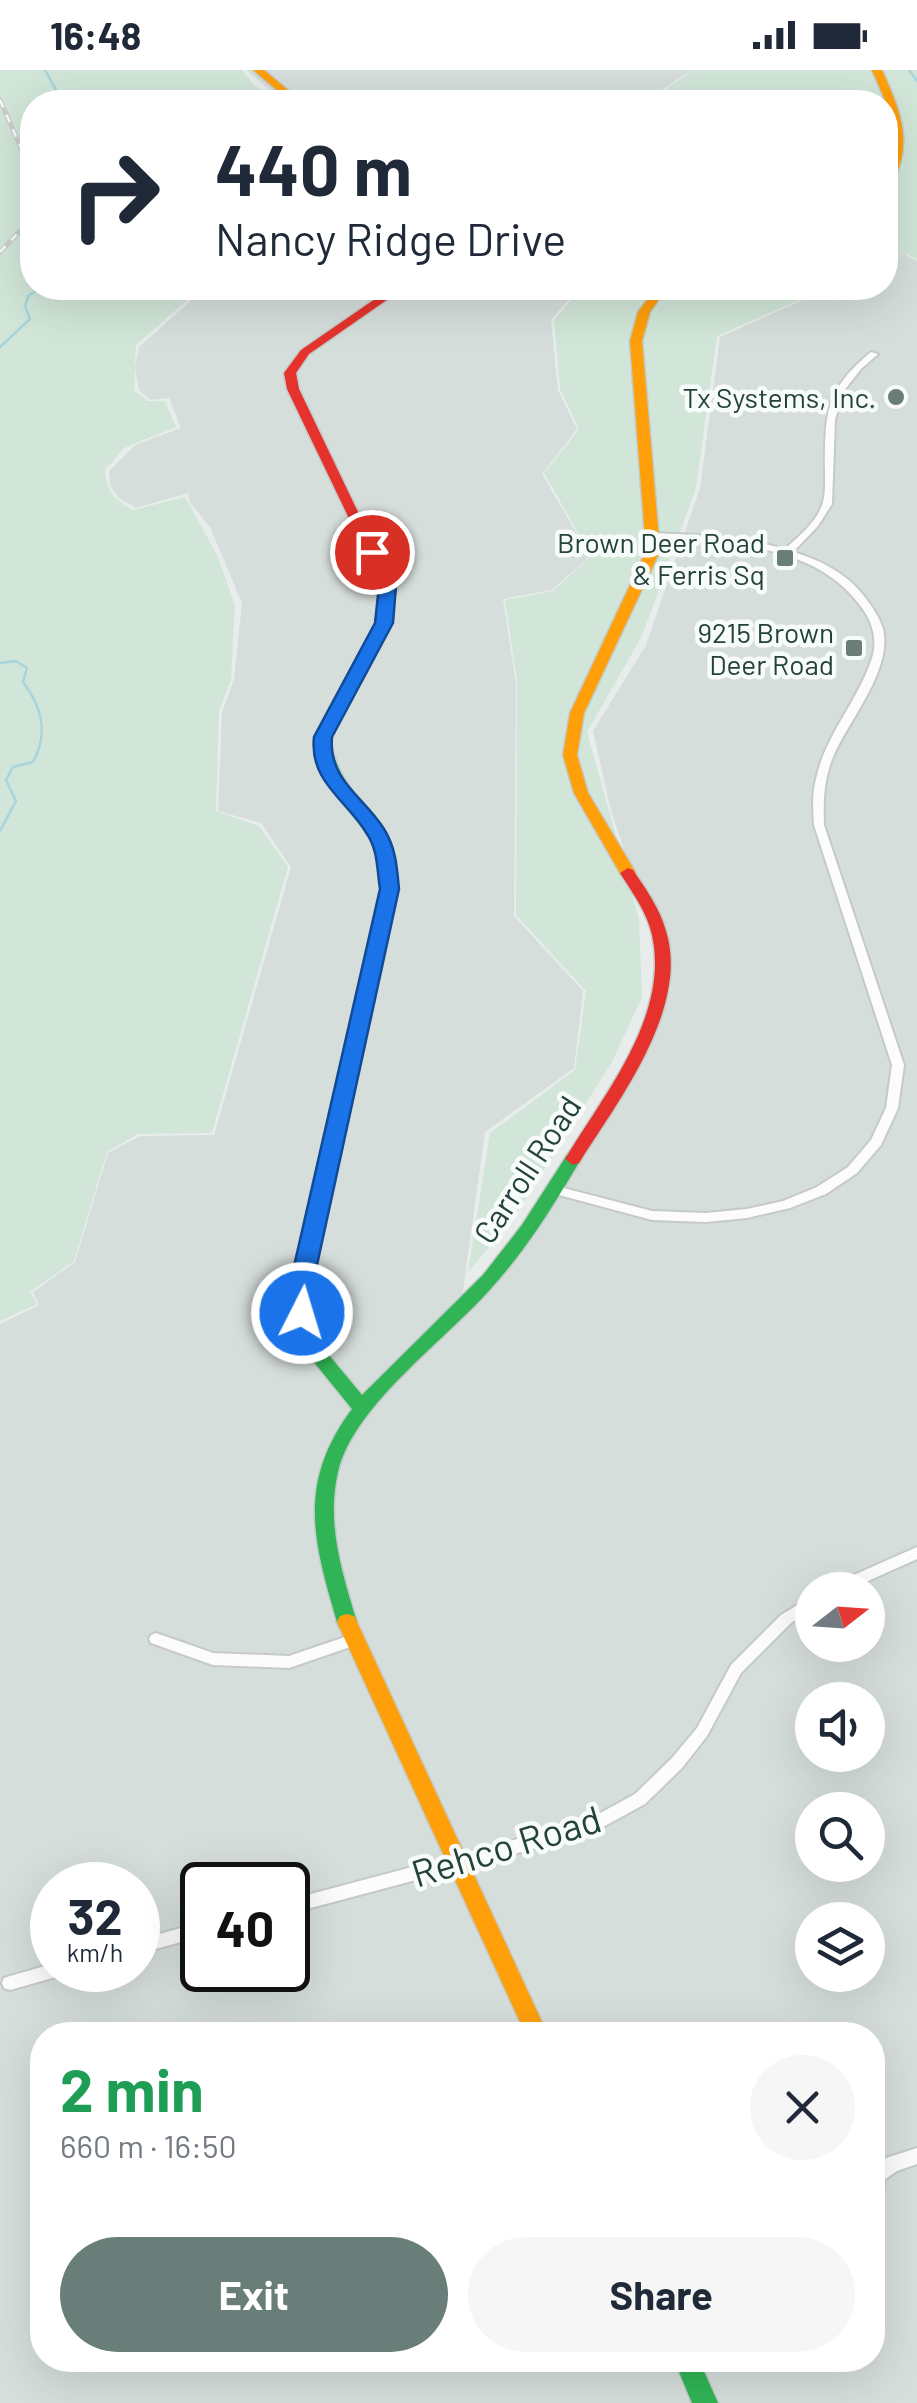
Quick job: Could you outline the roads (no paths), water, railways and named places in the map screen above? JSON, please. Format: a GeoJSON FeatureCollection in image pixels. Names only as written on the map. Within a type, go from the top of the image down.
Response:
{"type":"FeatureCollection","features":[{"type":"Feature","properties":{"kind":"main road"},"geometry":{"type":"LineString","coordinates":[[258,70],[282,90]]}},
{"type":"Feature","properties":{"kind":"main road"},"geometry":{"type":"LineString","coordinates":[[898,123],[906,144],[898,172]]}},
{"type":"Feature","properties":{"kind":"main road"},"geometry":{"type":"LineString","coordinates":[[361,1406],[315,1352],[298,1297],[390,889],[385,849],[375,830],[330,777],[321,752],[323,737],[384,623],[388,586],[293,389],[290,373],[304,352],[380,300]]}},
{"type":"Feature","properties":{"kind":"main road","name":"Carroll Road"},"geometry":{"type":"LineString","coordinates":[[530,2022],[354,1640],[331,1584],[320,1514],[332,1457],[344,1429],[384,1380],[493,1275],[552,1189],[655,1018],[660,1002],[664,964],[660,935],[646,903],[581,793],[570,755],[577,713],[649,566],[654,536],[636,340],[638,322],[648,300]]}},
{"type":"Feature","properties":{"kind":"main road"},"geometry":{"type":"LineString","coordinates":[[691,2372],[705,2403]]}},
{"type":"Feature","properties":{"kind":"street"},"geometry":{"type":"LineString","coordinates":[[787,552],[821,517],[828,500],[830,412],[835,393],[847,376],[874,354]]}},
{"type":"Feature","properties":{"kind":"street"},"geometry":{"type":"LineString","coordinates":[[552,1189],[661,1216],[727,1218],[811,1196],[868,1158],[888,1127],[898,1099],[898,1065],[819,825],[816,796],[830,749],[877,661],[878,626],[865,602],[844,582],[787,552],[721,539],[654,536]]}},
{"type":"Feature","properties":{"kind":"street"},"geometry":{"type":"LineString","coordinates":[[873,1572],[917,1552]]}},
{"type":"Feature","properties":{"kind":"street","name":"Rehco Road"},"geometry":{"type":"LineString","coordinates":[[310,1901],[598,1822],[640,1799],[702,1732],[736,1670],[795,1613]]}},
{"type":"Feature","properties":{"kind":"street"},"geometry":{"type":"LineString","coordinates":[[156,1638],[213,1659],[290,1662],[354,1640]]}},
{"type":"Feature","properties":{"kind":"street"},"geometry":{"type":"LineString","coordinates":[[10,1983],[30,1977]]}},
{"type":"Feature","properties":{"kind":"street"},"geometry":{"type":"LineString","coordinates":[[885,2171],[892,2164],[917,2156]]}},
{"type":"Feature","properties":{"kind":"waterway"},"geometry":{"type":"LineString","coordinates":[[45,70],[56,90]]}},
{"type":"Feature","properties":{"kind":"waterway"},"geometry":{"type":"LineString","coordinates":[[909,70],[917,81]]}},
{"type":"Feature","properties":{"kind":"waterway"},"geometry":{"type":"LineString","coordinates":[[0,347],[30,319],[25,306],[27,300]]}},
{"type":"Feature","properties":{"kind":"waterway"},"geometry":{"type":"LineString","coordinates":[[0,663],[16,661],[27,668],[23,682],[39,711],[42,731],[33,762],[13,767],[6,780],[16,801],[0,831]]}},
{"type":"Feature","properties":{"kind":"railway"},"geometry":{"type":"LineString","coordinates":[[0,100],[20,146]]}},
{"type":"Feature","properties":{"kind":"railway"},"geometry":{"type":"LineString","coordinates":[[0,252],[20,231]]}},
{"type":"Feature","properties":{"kind":"place","name":"Tx Systems, Inc."},"geometry":{"type":"Point","coordinates":[896,397]}},
{"type":"Feature","properties":{"kind":"place","name":"Brown Deer Road & Ferris Sq"},"geometry":{"type":"Point","coordinates":[785,558]}},
{"type":"Feature","properties":{"kind":"place","name":"9215 Brown Deer Road"},"geometry":{"type":"Point","coordinates":[854,648]}}]}
